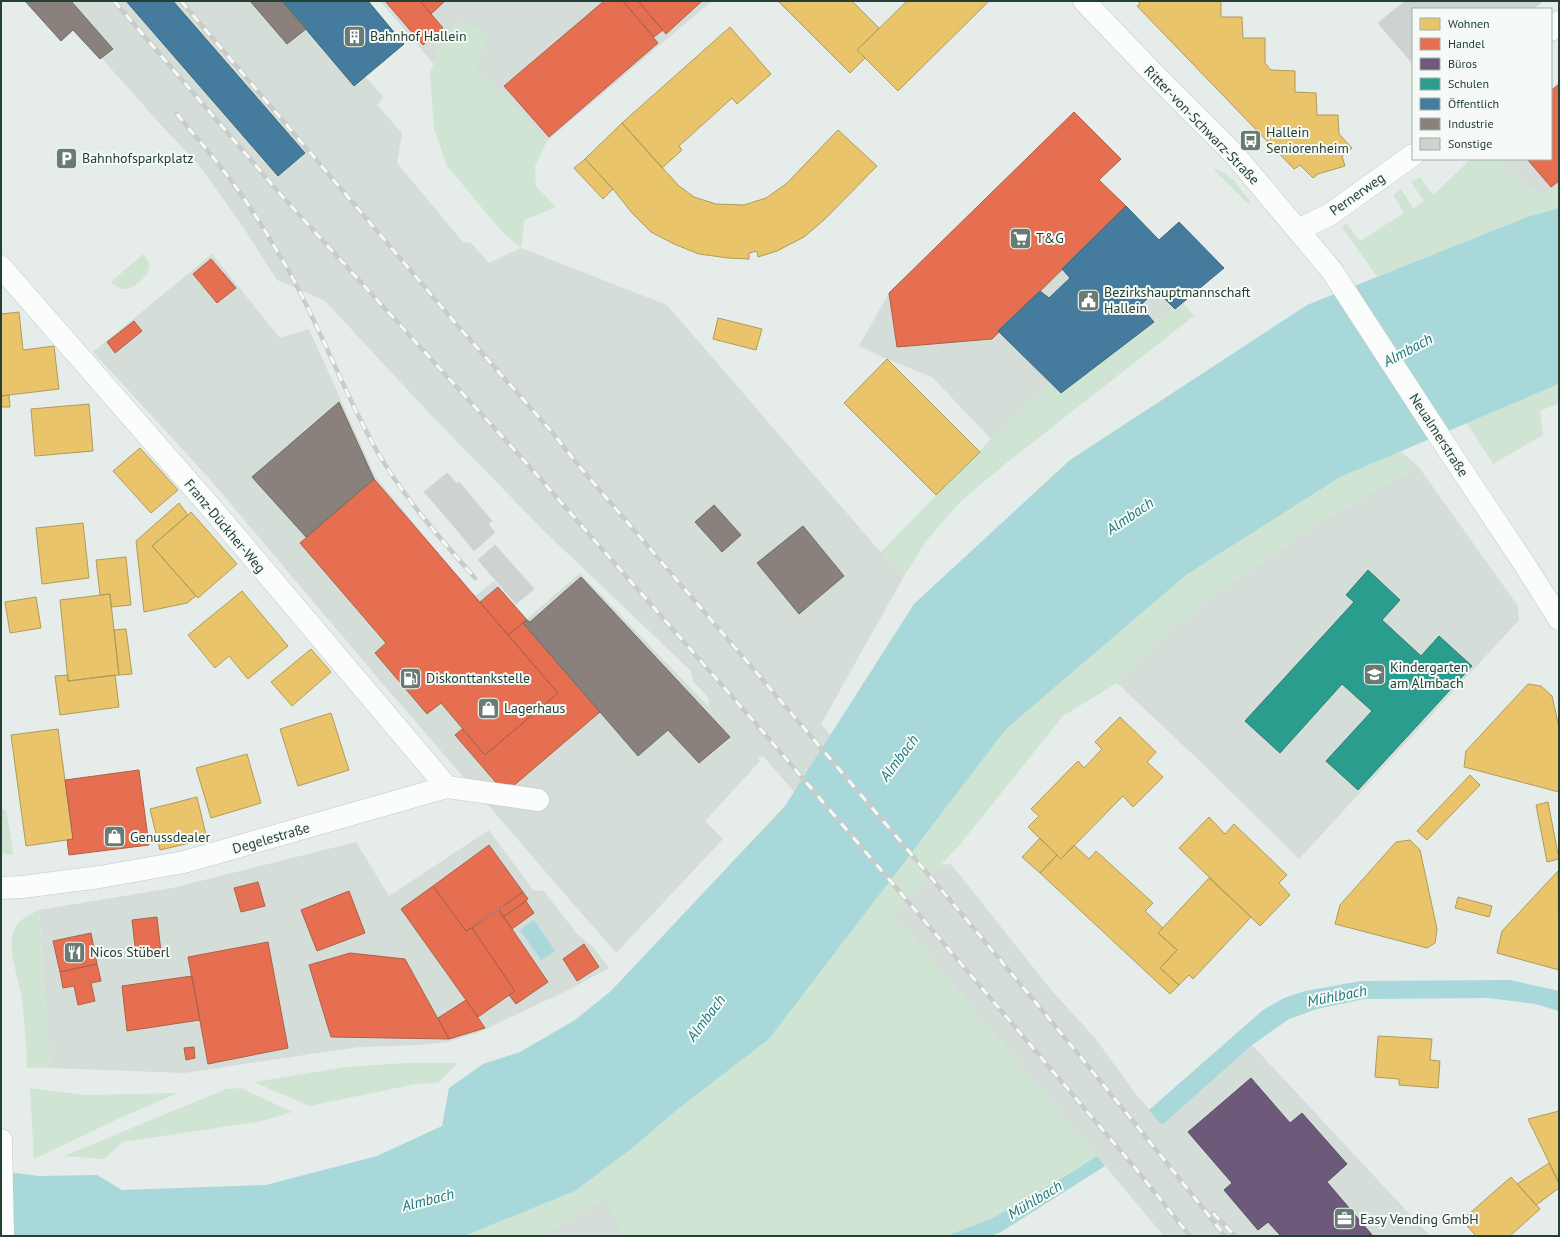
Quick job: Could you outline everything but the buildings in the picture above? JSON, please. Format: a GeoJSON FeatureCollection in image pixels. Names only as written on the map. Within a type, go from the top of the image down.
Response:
{"type":"FeatureCollection","features":[{"type":"Feature","properties":{"kind":"street","name":"Ritter-von-Schwarz-Straße"},"geometry":{"type":"LineString","coordinates":[[1085,1],[1154,74],[1234,154],[1317,252]]}},
{"type":"Feature","properties":{"kind":"street","name":"Pernerweg"},"geometry":{"type":"LineString","coordinates":[[1298,230],[1328,215],[1412,156]]}},
{"type":"Feature","properties":{"kind":"street","name":"Neualmerstraße"},"geometry":{"type":"LineString","coordinates":[[1317,252],[1332,271],[1453,457],[1526,565],[1559,619]]}},
{"type":"Feature","properties":{"kind":"street","name":"Franz-Dückher-Weg"},"geometry":{"type":"LineString","coordinates":[[1,267],[213,510],[447,787]]}},
{"type":"Feature","properties":{"kind":"street","name":"Degelestraße"},"geometry":{"type":"LineString","coordinates":[[1,888],[22,887],[100,877],[184,862],[447,787],[538,800]]}},
{"type":"Feature","properties":{"kind":"street"},"geometry":{"type":"LineString","coordinates":[[1,1140],[4,1236]]}},
{"type":"Feature","properties":{"kind":"shaded area"},"geometry":{"type":"Polygon","coordinates":[[[51,1],[299,1],[383,97],[377,105],[402,133],[397,163],[463,242],[471,243],[489,263],[521,248],[667,305],[903,578],[821,724],[940,865],[951,864],[1052,991],[1095,1038],[1135,1093],[1162,1124],[1252,1045],[1430,1236],[1164,1236],[893,914],[894,906],[763,756],[757,758],[760,761],[705,821],[723,839],[616,953],[383,684],[208,477],[93,352],[212,254],[280,338],[309,329],[375,476],[474,597],[494,581],[527,619],[580,573],[708,706],[709,699],[693,681],[691,671],[543,530],[430,414],[325,301],[277,280],[245,230],[199,165],[161,125],[51,1]]]}},
{"type":"Feature","properties":{"kind":"shaded area"},"geometry":{"type":"Polygon","coordinates":[[[380,1],[712,1],[547,141],[503,95],[476,70],[444,35],[434,64],[380,1]]]}},
{"type":"Feature","properties":{"kind":"shaded area"},"geometry":{"type":"Polygon","coordinates":[[[1559,82],[1559,188],[1544,193],[1528,189],[1500,160],[1552,160],[1552,88],[1559,82]]]}},
{"type":"Feature","properties":{"kind":"shaded area"},"geometry":{"type":"Polygon","coordinates":[[[1159,240],[1203,285],[1183,303],[1154,322],[1061,393],[1050,382],[991,439],[932,377],[859,346],[889,293],[1159,240]]]}},
{"type":"Feature","properties":{"kind":"shaded area"},"geometry":{"type":"Polygon","coordinates":[[[1418,466],[1518,606],[1519,620],[1299,859],[1204,765],[1117,683],[1164,637],[1205,601],[1316,524],[1418,466]]]}},
{"type":"Feature","properties":{"kind":"shaded area"},"geometry":{"type":"Polygon","coordinates":[[[489,830],[533,890],[544,891],[577,934],[594,948],[609,968],[568,990],[477,1033],[448,1042],[419,1045],[359,1047],[184,1073],[50,1068],[39,910],[172,888],[356,842],[389,896],[489,830]]]}},
{"type":"Feature","properties":{"kind":"shaded area"},"geometry":{"type":"Polygon","coordinates":[[[606,1198],[624,1236],[540,1236],[606,1198]]]}},
{"type":"Feature","properties":{"kind":"green space"},"geometry":{"type":"Polygon","coordinates":[[[462,20],[487,35],[476,70],[503,95],[547,141],[535,166],[536,186],[556,207],[524,220],[521,248],[503,233],[447,166],[434,129],[430,73],[444,35],[462,20]]]}},
{"type":"Feature","properties":{"kind":"green space"},"geometry":{"type":"Polygon","coordinates":[[[1470,160],[1500,160],[1528,189],[1544,193],[1559,188],[1559,208],[1527,217],[1377,277],[1342,227],[1346,223],[1360,241],[1404,213],[1393,195],[1401,189],[1413,208],[1424,201],[1411,182],[1420,177],[1433,195],[1470,160]]]}},
{"type":"Feature","properties":{"kind":"green space"},"geometry":{"type":"Polygon","coordinates":[[[1213,169],[1230,177],[1251,202],[1248,204],[1213,169]]]}},
{"type":"Feature","properties":{"kind":"green space"},"geometry":{"type":"Polygon","coordinates":[[[143,254],[149,262],[149,267],[148,272],[142,280],[125,289],[117,287],[111,282],[143,254]]]}},
{"type":"Feature","properties":{"kind":"green space"},"geometry":{"type":"Polygon","coordinates":[[[1183,303],[1194,316],[1005,464],[959,503],[926,541],[903,578],[881,552],[991,439],[1050,382],[1061,393],[1154,322],[1183,303]]]}},
{"type":"Feature","properties":{"kind":"green space"},"geometry":{"type":"Polygon","coordinates":[[[1559,384],[1559,403],[1540,411],[1543,435],[1493,464],[1467,423],[1559,384]]]}},
{"type":"Feature","properties":{"kind":"green space"},"geometry":{"type":"Polygon","coordinates":[[[1400,451],[1418,466],[1316,524],[1205,601],[1164,637],[1117,683],[1063,716],[958,847],[893,914],[1097,1156],[991,1219],[946,1236],[624,1236],[606,1199],[540,1236],[464,1236],[575,1191],[635,1146],[678,1109],[769,1039],[1006,729],[1186,575],[1340,476],[1400,451]]]}},
{"type":"Feature","properties":{"kind":"green space"},"geometry":{"type":"Polygon","coordinates":[[[1,808],[6,810],[13,854],[8,855],[1,852],[1,808]]]}},
{"type":"Feature","properties":{"kind":"green space"},"geometry":{"type":"Polygon","coordinates":[[[39,910],[50,1068],[27,1068],[25,1026],[21,992],[12,954],[12,935],[20,922],[39,910]]]}},
{"type":"Feature","properties":{"kind":"green space"},"geometry":{"type":"Polygon","coordinates":[[[406,1063],[458,1063],[438,1083],[416,1084],[309,1106],[254,1082],[345,1067],[406,1063]]]}},
{"type":"Feature","properties":{"kind":"green space"},"geometry":{"type":"Polygon","coordinates":[[[30,1088],[86,1095],[178,1093],[122,1117],[34,1159],[30,1088]]]}},
{"type":"Feature","properties":{"kind":"green space"},"geometry":{"type":"Polygon","coordinates":[[[241,1088],[292,1112],[262,1121],[123,1142],[104,1159],[64,1156],[226,1089],[241,1088]]]}},
{"type":"Feature","properties":{"kind":"water","name":"Almbach"},"geometry":{"type":"Polygon","coordinates":[[[1559,208],[1559,384],[1340,477],[1186,575],[1006,729],[769,1039],[678,1109],[635,1146],[575,1191],[464,1236],[1,1236],[1,1171],[38,1176],[97,1175],[122,1190],[266,1185],[377,1156],[442,1126],[449,1088],[483,1064],[520,1052],[575,1020],[611,991],[785,806],[914,604],[1070,460],[1307,305],[1527,217],[1559,208]]]}},
{"type":"Feature","properties":{"kind":"water"},"geometry":{"type":"Polygon","coordinates":[[[534,920],[555,951],[541,960],[520,930],[534,920]]]}},
{"type":"Feature","properties":{"kind":"water","name":"Mühlbach"},"geometry":{"type":"Polygon","coordinates":[[[1510,980],[1559,991],[1559,1011],[1535,1004],[1488,998],[1364,999],[1317,1009],[1289,1019],[1252,1045],[1162,1125],[1149,1110],[1263,1010],[1284,998],[1305,991],[1361,981],[1510,980]]]}},
{"type":"Feature","properties":{"kind":"water","name":"Mühlbach"},"geometry":{"type":"Polygon","coordinates":[[[1097,1156],[1105,1166],[1001,1232],[990,1236],[946,1236],[991,1219],[1097,1156]]]}},
{"type":"Feature","properties":{"kind":"railway"},"geometry":{"type":"LineString","coordinates":[[114,1],[282,196],[529,466],[758,726],[1136,1169],[1190,1236]]}},
{"type":"Feature","properties":{"kind":"railway"},"geometry":{"type":"LineString","coordinates":[[181,1],[457,325],[552,432],[579,466],[906,848],[1067,1040],[1225,1236]]}},
{"type":"Feature","properties":{"kind":"railway"},"geometry":{"type":"LineString","coordinates":[[177,114],[233,183],[276,250],[314,320],[365,430],[377,451],[399,485],[423,517],[475,578]]}},
{"type":"Feature","properties":{"kind":"railway"},"geometry":{"type":"LineString","coordinates":[[1213,1213],[1235,1236]]}},
{"type":"Feature","properties":{"kind":"place","name":"Bahnhof Hallein"},"geometry":{"type":"Point","coordinates":[355,36]}},
{"type":"Feature","properties":{"kind":"place","name":"Hallein Seniorenheim"},"geometry":{"type":"Point","coordinates":[1251,140]}},
{"type":"Feature","properties":{"kind":"place","name":"Bahnhofsparkplatz"},"geometry":{"type":"Point","coordinates":[66,158]}},
{"type":"Feature","properties":{"kind":"place","name":"T&G"},"geometry":{"type":"Point","coordinates":[1020,238]}},
{"type":"Feature","properties":{"kind":"place","name":"Bezirkshauptmannschaft Hallein"},"geometry":{"type":"Point","coordinates":[1088,300]}},
{"type":"Feature","properties":{"kind":"place","name":"Kindergarten am Almbach"},"geometry":{"type":"Point","coordinates":[1375,675]}},
{"type":"Feature","properties":{"kind":"place","name":"Diskonttankstelle"},"geometry":{"type":"Point","coordinates":[411,678]}},
{"type":"Feature","properties":{"kind":"place","name":"Lagerhaus"},"geometry":{"type":"Point","coordinates":[489,708]}},
{"type":"Feature","properties":{"kind":"place","name":"Genussdealer"},"geometry":{"type":"Point","coordinates":[115,837]}},
{"type":"Feature","properties":{"kind":"place","name":"Nicos Stüberl"},"geometry":{"type":"Point","coordinates":[75,952]}},
{"type":"Feature","properties":{"kind":"place","name":"Easy Vending GmbH"},"geometry":{"type":"Point","coordinates":[1344,1219]}}]}
